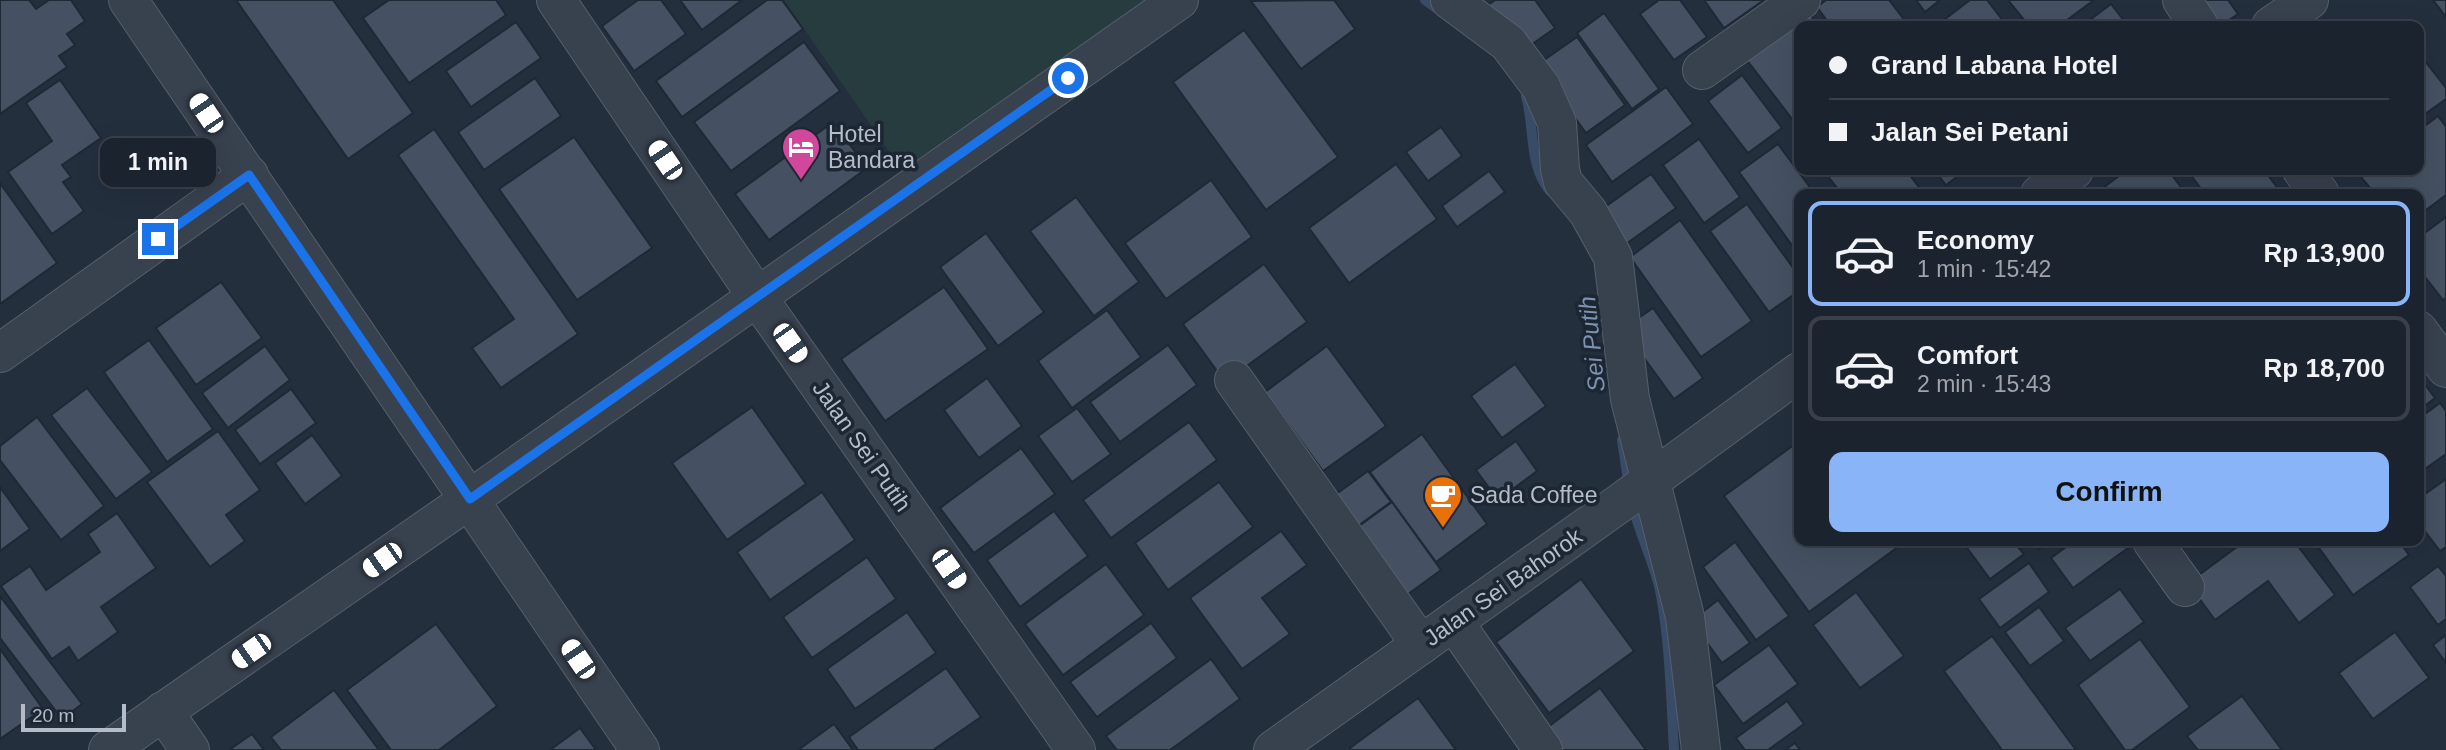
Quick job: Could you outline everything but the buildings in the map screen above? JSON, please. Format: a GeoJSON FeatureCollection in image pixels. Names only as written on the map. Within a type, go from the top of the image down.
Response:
{"type":"FeatureCollection","features":[{"type":"Feature","properties":{"kind":"street","name":"Jalan Sei Putih"},"geometry":{"type":"LineString","coordinates":[[556,0],[758,298],[1076,750]]}},
{"type":"Feature","properties":{"kind":"street"},"geometry":{"type":"LineString","coordinates":[[108,750],[758,298],[1179,0]]}},
{"type":"Feature","properties":{"kind":"street"},"geometry":{"type":"LineString","coordinates":[[1450,0],[1508,43],[1541,87],[1557,123],[1563,182],[1588,212],[1613,257],[1638,490],[1685,617],[1701,750]]}},
{"type":"Feature","properties":{"kind":"street"},"geometry":{"type":"LineString","coordinates":[[1702,71],[1801,0]]}},
{"type":"Feature","properties":{"kind":"street"},"geometry":{"type":"LineString","coordinates":[[2182,0],[2196,21]]}},
{"type":"Feature","properties":{"kind":"street"},"geometry":{"type":"LineString","coordinates":[[2278,21],[2309,0]]}},
{"type":"Feature","properties":{"kind":"street"},"geometry":{"type":"LineString","coordinates":[[137,3],[249,175],[640,750]]}},
{"type":"Feature","properties":{"kind":"street"},"geometry":{"type":"LineString","coordinates":[[0,353],[249,175]]}},
{"type":"Feature","properties":{"kind":"street"},"geometry":{"type":"LineString","coordinates":[[2047,189],[2067,175]]}},
{"type":"Feature","properties":{"kind":"street"},"geometry":{"type":"LineString","coordinates":[[2424,338],[2446,368]]}},
{"type":"Feature","properties":{"kind":"street","name":"Jalan Sei Bahorok"},"geometry":{"type":"LineString","coordinates":[[1273,750],[1794,376]]}},
{"type":"Feature","properties":{"kind":"street"},"geometry":{"type":"LineString","coordinates":[[1234,380],[1421,645]]}},
{"type":"Feature","properties":{"kind":"street"},"geometry":{"type":"LineString","coordinates":[[2156,546],[2185,587]]}},
{"type":"Feature","properties":{"kind":"street"},"geometry":{"type":"LineString","coordinates":[[1454,622],[1543,750]]}},
{"type":"Feature","properties":{"kind":"street"},"geometry":{"type":"LineString","coordinates":[[163,711],[190,750]]}},
{"type":"Feature","properties":{"kind":"green space"},"geometry":{"type":"Polygon","coordinates":[[[784,0],[1145,0],[902,170],[784,0]]]}},
{"type":"Feature","properties":{"kind":"waterway","name":"Sei Putih"},"geometry":{"type":"LineString","coordinates":[[1425,0],[1443,13]]}},
{"type":"Feature","properties":{"kind":"waterway","name":"Sei Putih"},"geometry":{"type":"LineString","coordinates":[[1526,96],[1538,170],[1550,191]]}},
{"type":"Feature","properties":{"kind":"waterway","name":"Sei Putih"},"geometry":{"type":"LineString","coordinates":[[1622,440],[1629,487]]}},
{"type":"Feature","properties":{"kind":"waterway","name":"Sei Putih"},"geometry":{"type":"LineString","coordinates":[[1632,503],[1661,595],[1668,653],[1674,750]]}},
{"type":"Feature","properties":{"kind":"place","name":"Hotel Bandara"},"geometry":{"type":"Point","coordinates":[801,181]}},
{"type":"Feature","properties":{"kind":"place","name":"Sada Coffee"},"geometry":{"type":"Point","coordinates":[1443,529]}},
{"type":"Feature","properties":{"kind":"route"},"geometry":{"type":"LineString","coordinates":[[158,239],[249,175],[470,499],[1068,78]]}}]}
